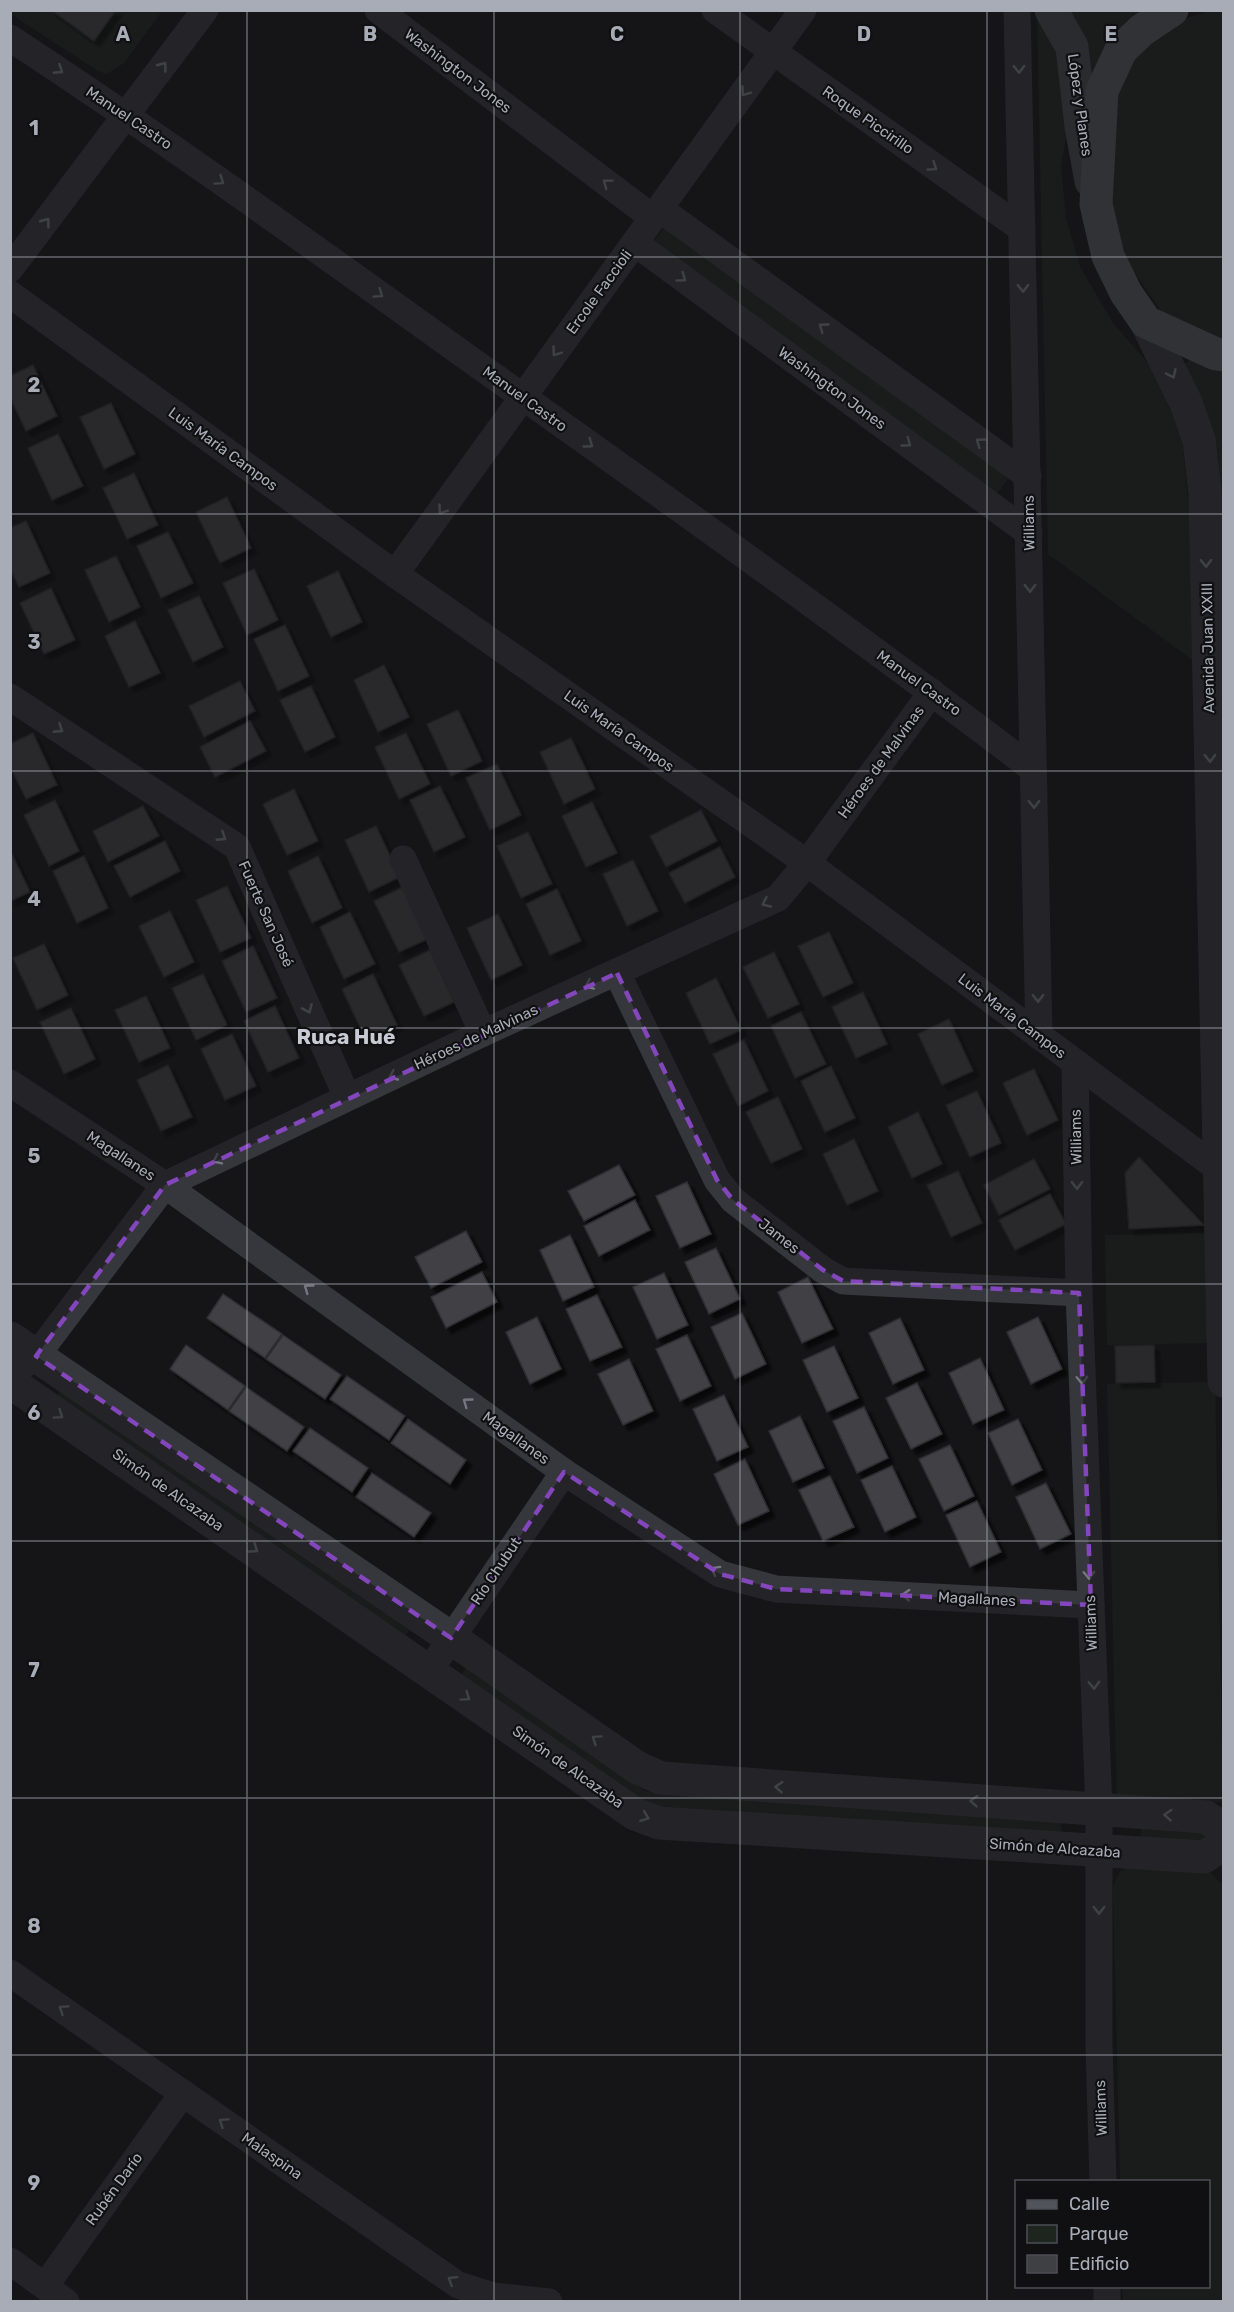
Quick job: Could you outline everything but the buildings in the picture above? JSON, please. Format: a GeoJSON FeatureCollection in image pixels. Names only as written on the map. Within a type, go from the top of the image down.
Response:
{"type":"FeatureCollection","features":[{"type":"Feature","properties":{"kind":"main road","name":"López y Planes"},"geometry":{"type":"LineString","coordinates":[[1051,10],[1072,46],[1081,126],[1096,204]]}},
{"type":"Feature","properties":{"kind":"main road"},"geometry":{"type":"LineString","coordinates":[[1172,10],[1142,30],[1121,50],[1102,91],[1096,204],[1108,256],[1126,293],[1146,322],[1215,354],[1224,355]]}},
{"type":"Feature","properties":{"kind":"street"},"geometry":{"type":"LineString","coordinates":[[10,268],[205,10]]}},
{"type":"Feature","properties":{"kind":"street","name":"Washington Jones"},"geometry":{"type":"LineString","coordinates":[[378,10],[656,213],[1028,476]]}},
{"type":"Feature","properties":{"kind":"street","name":"Roque Piccirillo"},"geometry":{"type":"LineString","coordinates":[[715,10],[1022,229]]}},
{"type":"Feature","properties":{"kind":"street","name":"Ercole Faccioli"},"geometry":{"type":"LineString","coordinates":[[395,574],[803,10]]}},
{"type":"Feature","properties":{"kind":"street","name":"Williams"},"geometry":{"type":"LineString","coordinates":[[1017,10],[1038,1036]]}},
{"type":"Feature","properties":{"kind":"street","name":"Manuel Castro"},"geometry":{"type":"LineString","coordinates":[[10,38],[127,115],[524,397],[932,692],[1034,769]]}},
{"type":"Feature","properties":{"kind":"street","name":"Washington Jones"},"geometry":{"type":"LineString","coordinates":[[635,243],[1029,533]]}},
{"type":"Feature","properties":{"kind":"street","name":"Luis María Campos"},"geometry":{"type":"LineString","coordinates":[[10,294],[395,574],[807,863],[1221,1171]]}},
{"type":"Feature","properties":{"kind":"street","name":"Avenida Juan XXIII"},"geometry":{"type":"LineString","coordinates":[[1146,322],[1186,403],[1199,440],[1205,493],[1224,1381]]}},
{"type":"Feature","properties":{"kind":"street","name":"Héroes de Malvinas"},"geometry":{"type":"LineString","coordinates":[[10,1375],[23,1347],[165,1185],[483,1033],[778,898],[807,863],[932,692]]}},
{"type":"Feature","properties":{"kind":"street","name":"Fuerte San José"},"geometry":{"type":"LineString","coordinates":[[10,697],[237,847],[347,1097]]}},
{"type":"Feature","properties":{"kind":"street"},"geometry":{"type":"LineString","coordinates":[[402,859],[483,1033]]}},
{"type":"Feature","properties":{"kind":"street","name":"James"},"geometry":{"type":"LineString","coordinates":[[617,973],[717,1180],[734,1200],[823,1270],[843,1281],[1079,1293]]}},
{"type":"Feature","properties":{"kind":"street","name":"Williams"},"geometry":{"type":"LineString","coordinates":[[1075,1064],[1079,1293],[1099,1810],[1099,2044],[1103,2180]]}},
{"type":"Feature","properties":{"kind":"street","name":"Magallanes"},"geometry":{"type":"LineString","coordinates":[[10,1083],[165,1185],[564,1472],[720,1574],[777,1588],[1091,1605]]}},
{"type":"Feature","properties":{"kind":"street"},"geometry":{"type":"LineString","coordinates":[[23,1347],[638,1768],[662,1779],[1206,1817],[1224,1829]]}},
{"type":"Feature","properties":{"kind":"street","name":"Simón de Alcazaba"},"geometry":{"type":"LineString","coordinates":[[10,1382],[635,1814],[659,1823],[868,1835],[1098,1852],[1204,1857],[1224,1844]]}},
{"type":"Feature","properties":{"kind":"street","name":"Río Chubut"},"geometry":{"type":"LineString","coordinates":[[429,1671],[564,1472]]}},
{"type":"Feature","properties":{"kind":"street","name":"Malaspina"},"geometry":{"type":"LineString","coordinates":[[10,1973],[458,2285],[493,2296],[549,2301]]}},
{"type":"Feature","properties":{"kind":"street","name":"Rubén Darío"},"geometry":{"type":"LineString","coordinates":[[45,2286],[183,2093]]}},
{"type":"Feature","properties":{"kind":"street"},"geometry":{"type":"LineString","coordinates":[[10,2261],[66,2301]]}},
{"type":"Feature","properties":{"kind":"highlighted area"},"geometry":{"type":"Polygon","coordinates":[[[617,973],[717,1180],[733,1200],[823,1270],[843,1281],[1079,1293],[1091,1605],[776,1589],[720,1574],[564,1472],[451,1638],[36,1356],[165,1185],[617,973]]]}},
{"type":"Feature","properties":{"kind":"green space"},"geometry":{"type":"Polygon","coordinates":[[[10,11],[162,11],[124,63],[107,74],[98,71],[11,14],[10,11]]]}},
{"type":"Feature","properties":{"kind":"green space"},"geometry":{"type":"Polygon","coordinates":[[[1037,11],[1057,32],[1071,106],[1061,167],[1066,218],[1080,267],[1113,323],[1161,378],[1182,437],[1191,531],[1194,661],[1048,554],[1037,11]]]}},
{"type":"Feature","properties":{"kind":"green space"},"geometry":{"type":"Polygon","coordinates":[[[1063,11],[1147,11],[1090,106],[1063,11]]]}},
{"type":"Feature","properties":{"kind":"green space"},"geometry":{"type":"Polygon","coordinates":[[[1211,11],[1223,11],[1223,347],[1163,314],[1133,270],[1120,242],[1112,216],[1110,100],[1149,36],[1183,19],[1211,11]]]}},
{"type":"Feature","properties":{"kind":"green space"},"geometry":{"type":"Polygon","coordinates":[[[666,225],[1010,476],[997,494],[653,242],[666,225]]]}},
{"type":"Feature","properties":{"kind":"green space"},"geometry":{"type":"Polygon","coordinates":[[[1191,358],[1223,368],[1223,799],[1214,447],[1205,407],[1184,365],[1191,358]]]}},
{"type":"Feature","properties":{"kind":"green space"},"geometry":{"type":"Polygon","coordinates":[[[1213,1233],[1214,1343],[1107,1345],[1105,1235],[1213,1233]]]}},
{"type":"Feature","properties":{"kind":"green space"},"geometry":{"type":"Polygon","coordinates":[[[1215,1382],[1223,1802],[1117,1804],[1107,1384],[1215,1382]]]}},
{"type":"Feature","properties":{"kind":"green space"},"geometry":{"type":"Polygon","coordinates":[[[62,1388],[410,1629],[403,1638],[56,1398],[62,1388]]]}},
{"type":"Feature","properties":{"kind":"green space"},"geometry":{"type":"Polygon","coordinates":[[[467,1667],[645,1791],[1062,1820],[1060,1835],[645,1805],[460,1677],[467,1667]]]}},
{"type":"Feature","properties":{"kind":"green space"},"geometry":{"type":"Polygon","coordinates":[[[1141,1828],[1206,1830],[1206,1844],[1140,1842],[1141,1828]]]}},
{"type":"Feature","properties":{"kind":"green space"},"geometry":{"type":"Polygon","coordinates":[[[1128,1867],[1207,1870],[1222,1884],[1223,1888],[1223,2301],[1123,2301],[1122,2288],[1210,2288],[1210,2180],[1120,2180],[1113,1887],[1120,1871],[1128,1867]]]}},
{"type":"Feature","properties":{"kind":"district","name":"Ruca Hué"},"geometry":{"type":"Point","coordinates":[346,1037]}}]}
